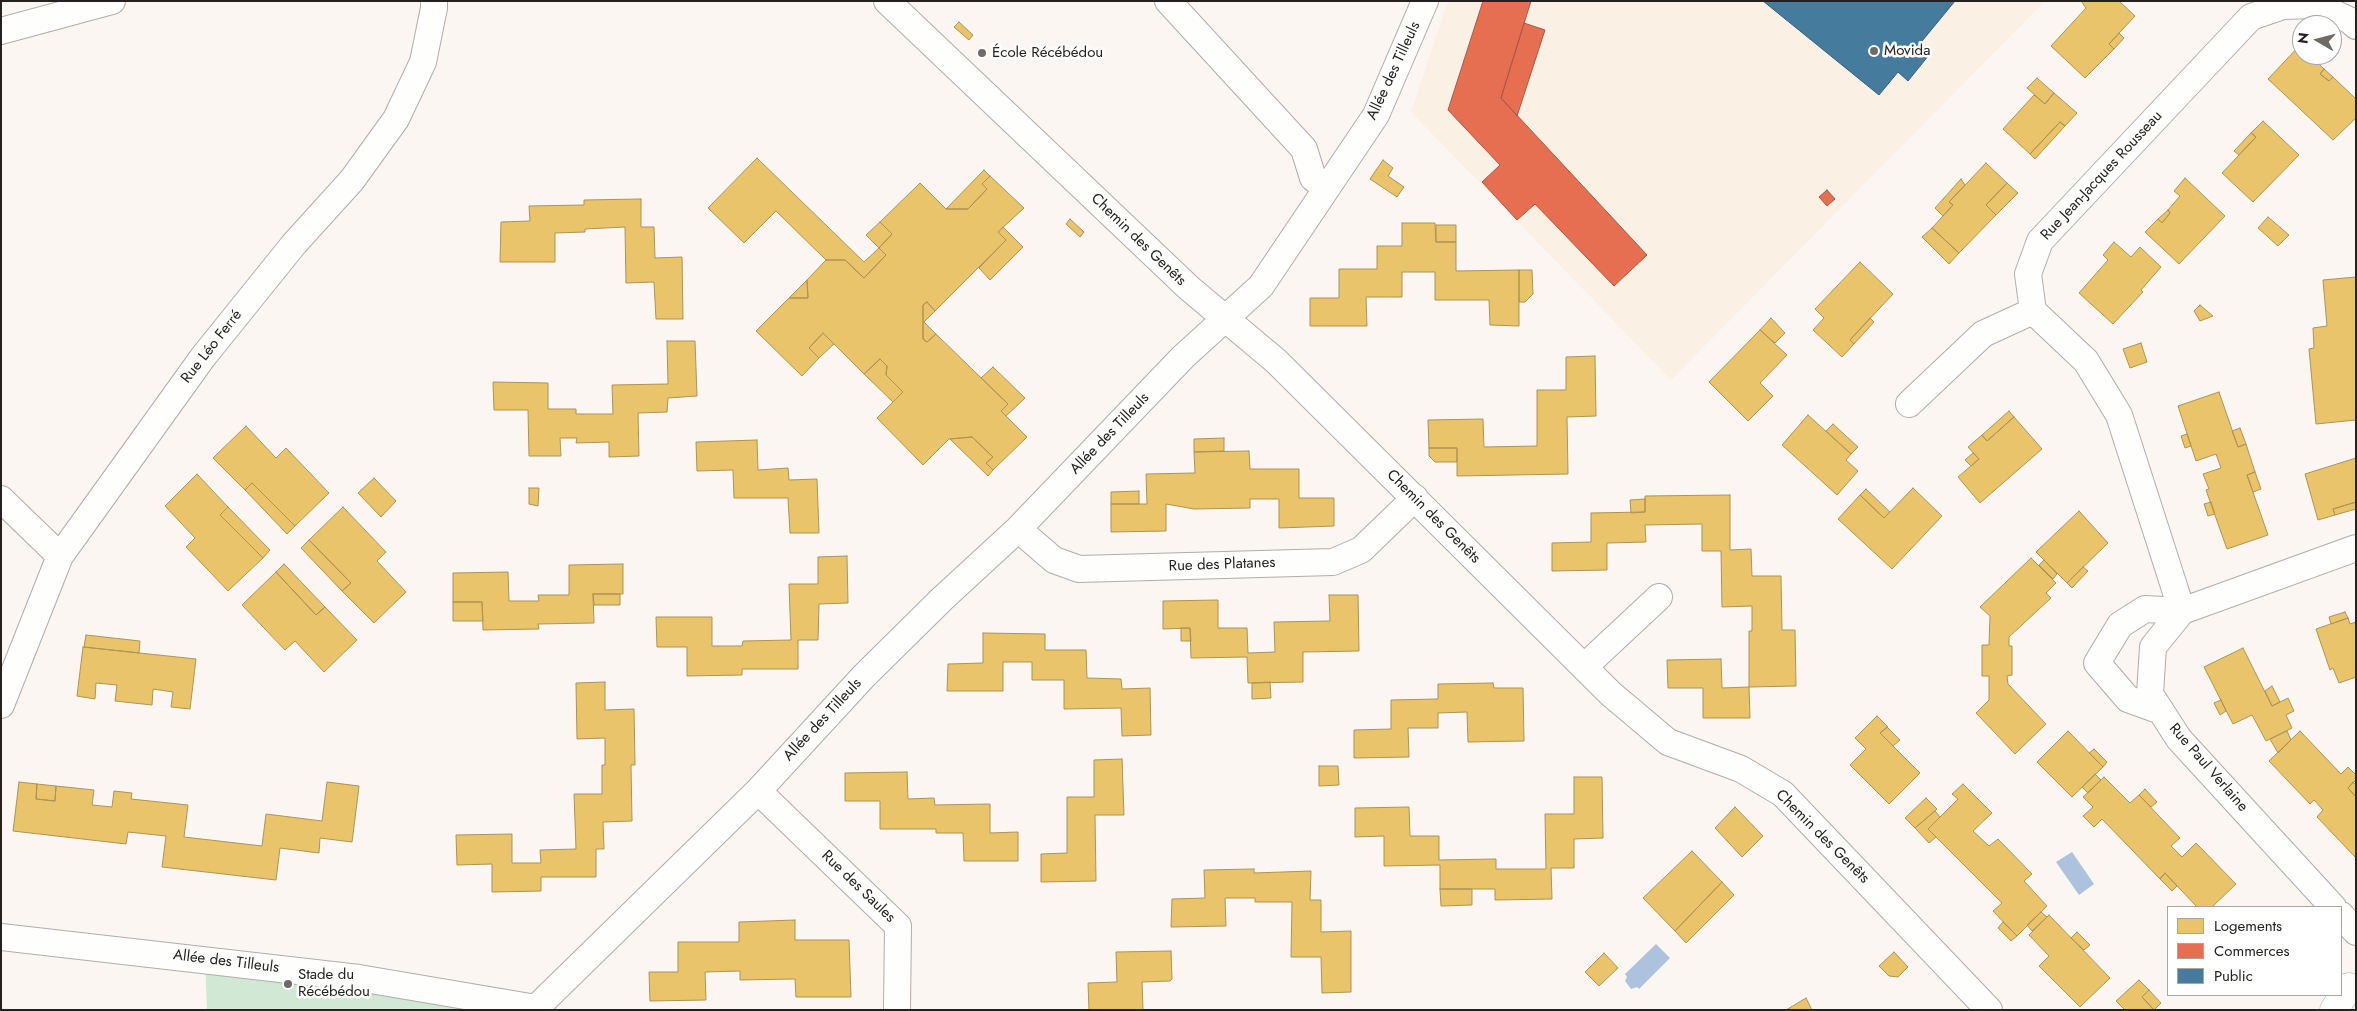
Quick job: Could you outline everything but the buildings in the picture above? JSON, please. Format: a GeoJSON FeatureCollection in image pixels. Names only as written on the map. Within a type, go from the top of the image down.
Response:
{"type":"FeatureCollection","features":[{"type":"Feature","properties":{"kind":"main road"},"geometry":{"type":"LineString","coordinates":[[2334,1010],[2346,989]]}},
{"type":"Feature","properties":{"kind":"main road"},"geometry":{"type":"LineString","coordinates":[[2319,1010],[2337,996]]}},
{"type":"Feature","properties":{"kind":"street"},"geometry":{"type":"LineString","coordinates":[[1,31],[112,1]]}},
{"type":"Feature","properties":{"kind":"street","name":"Rue Léo Ferré"},"geometry":{"type":"LineString","coordinates":[[1,705],[60,556],[203,357],[294,244],[352,180],[396,120],[423,62],[434,1]]}},
{"type":"Feature","properties":{"kind":"street","name":"Chemin des Genêts"},"geometry":{"type":"LineString","coordinates":[[887,1],[1189,288],[1276,361],[1611,694],[1668,742],[1741,769],[1783,794],[1989,1010]]}},
{"type":"Feature","properties":{"kind":"street"},"geometry":{"type":"LineString","coordinates":[[1168,1],[1304,149],[1312,178],[1327,188]]}},
{"type":"Feature","properties":{"kind":"street","name":"Allée des Tilleuls"},"geometry":{"type":"LineString","coordinates":[[1,936],[359,978],[537,1009],[758,791],[864,676],[1018,528],[1183,357],[1226,320],[1261,286],[1376,115],[1425,1]]}},
{"type":"Feature","properties":{"kind":"street","name":"Rue Jean-Jacques Rousseau"},"geometry":{"type":"LineString","coordinates":[[2033,311],[2028,274],[2040,241],[2251,17],[2283,6],[2316,5],[2349,20],[2356,26]]}},
{"type":"Feature","properties":{"kind":"street"},"geometry":{"type":"LineString","coordinates":[[1909,404],[1983,334],[2033,311],[2086,361],[2119,415],[2182,611]]}},
{"type":"Feature","properties":{"kind":"street","name":"Rue des Platanes"},"geometry":{"type":"LineString","coordinates":[[1018,528],[1054,560],[1079,568],[1333,562],[1361,550],[1415,498]]}},
{"type":"Feature","properties":{"kind":"street"},"geometry":{"type":"LineString","coordinates":[[1,499],[60,556]]}},
{"type":"Feature","properties":{"kind":"street"},"geometry":{"type":"LineString","coordinates":[[2161,711],[2128,699],[2097,663],[2120,625],[2144,609],[2182,611],[2356,548]]}},
{"type":"Feature","properties":{"kind":"street"},"geometry":{"type":"LineString","coordinates":[[1584,667],[1659,597]]}},
{"type":"Feature","properties":{"kind":"street","name":"Rue Paul Verlaine"},"geometry":{"type":"LineString","coordinates":[[2182,611],[2153,647],[2150,694],[2179,739],[2332,906]]}},
{"type":"Feature","properties":{"kind":"street","name":"Rue des Saules"},"geometry":{"type":"LineString","coordinates":[[758,791],[898,926],[897,1010]]}},
{"type":"Feature","properties":{"kind":"street"},"geometry":{"type":"LineString","coordinates":[[2342,916],[2356,932]]}},
{"type":"Feature","properties":{"kind":"shaded area"},"geometry":{"type":"Polygon","coordinates":[[[1448,1],[2045,1],[1671,380],[1411,112],[1448,1]]]}},
{"type":"Feature","properties":{"kind":"green space","name":"Stade du Récébédou"},"geometry":{"type":"Polygon","coordinates":[[[205,959],[538,1010],[207,1010],[205,959]]]}},
{"type":"Feature","properties":{"kind":"water"},"geometry":{"type":"Polygon","coordinates":[[[2072,852],[2094,884],[2079,895],[2056,862],[2072,852]]]}},
{"type":"Feature","properties":{"kind":"water"},"geometry":{"type":"Polygon","coordinates":[[[1656,944],[1670,958],[1639,989],[1637,987],[1631,989],[1625,981],[1627,977],[1625,974],[1656,944]]]}},
{"type":"Feature","properties":{"kind":"place","name":"Movida"},"geometry":{"type":"Point","coordinates":[1874,51]}},
{"type":"Feature","properties":{"kind":"place","name":"École Récébédou"},"geometry":{"type":"Point","coordinates":[982,53]}},
{"type":"Feature","properties":{"kind":"place","name":"Stade du Récébédou"},"geometry":{"type":"Point","coordinates":[288,984]}}]}
